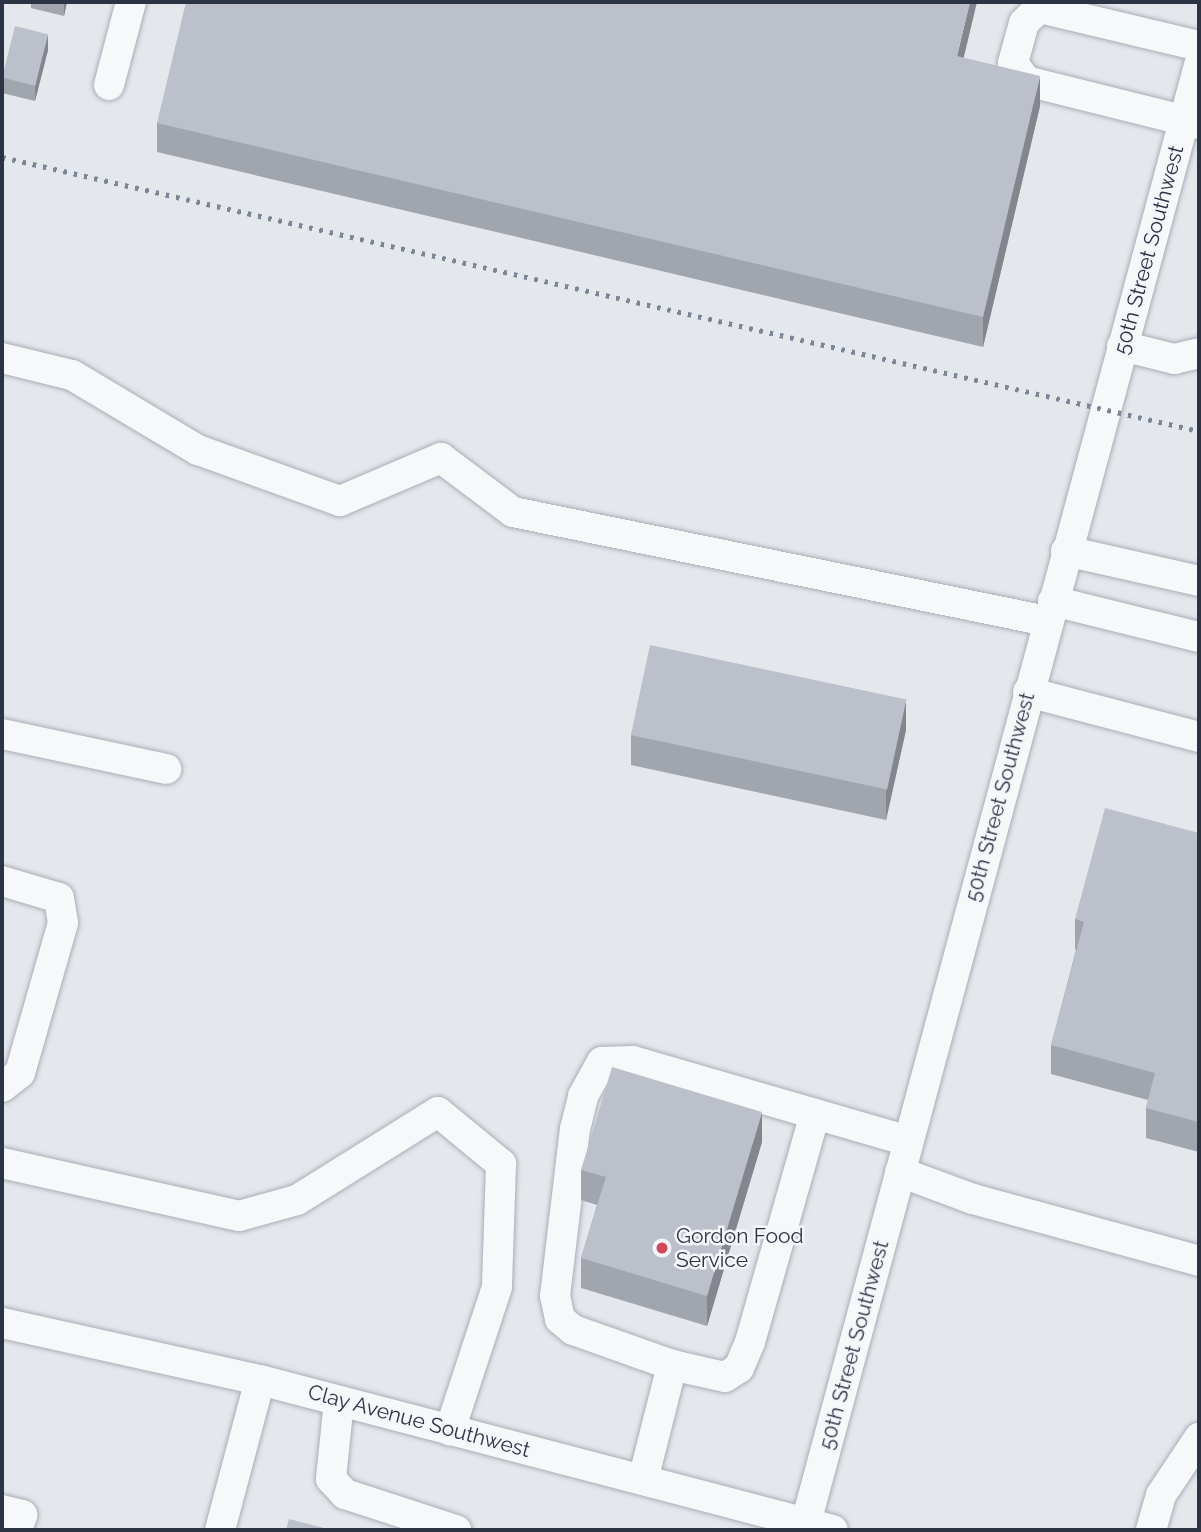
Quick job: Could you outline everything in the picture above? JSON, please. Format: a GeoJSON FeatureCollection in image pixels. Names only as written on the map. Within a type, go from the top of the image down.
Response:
{"type":"FeatureCollection","features":[{"type":"Feature","properties":{"kind":"street"},"geometry":{"type":"LineString","coordinates":[[109,85],[131,2]]}},
{"type":"Feature","properties":{"kind":"street"},"geometry":{"type":"LineString","coordinates":[[1192,122],[1026,81],[1013,64],[1024,23],[1039,8],[1199,46]]}},
{"type":"Feature","properties":{"kind":"street","name":"50th Street Southwest"},"geometry":{"type":"LineString","coordinates":[[815,1528],[908,1141],[1122,346],[1192,122],[1199,65]]}},
{"type":"Feature","properties":{"kind":"street"},"geometry":{"type":"LineString","coordinates":[[1122,346],[1174,359],[1199,353]]}},
{"type":"Feature","properties":{"kind":"street"},"geometry":{"type":"LineString","coordinates":[[2,358],[72,375],[198,450],[340,501],[441,458],[513,512],[1199,637]]}},
{"type":"Feature","properties":{"kind":"street"},"geometry":{"type":"LineString","coordinates":[[1066,551],[1199,581]]}},
{"type":"Feature","properties":{"kind":"street"},"geometry":{"type":"LineString","coordinates":[[1028,692],[1199,737]]}},
{"type":"Feature","properties":{"kind":"street"},"geometry":{"type":"LineString","coordinates":[[2,734],[166,769]]}},
{"type":"Feature","properties":{"kind":"street"},"geometry":{"type":"LineString","coordinates":[[2,881],[59,898],[63,923],[20,1073],[2,1087]]}},
{"type":"Feature","properties":{"kind":"street"},"geometry":{"type":"LineString","coordinates":[[815,1114],[750,1342],[739,1368],[725,1377],[671,1365],[573,1330],[560,1319],[555,1296],[575,1129],[583,1097],[601,1062],[633,1061],[908,1141]]}},
{"type":"Feature","properties":{"kind":"street"},"geometry":{"type":"LineString","coordinates":[[2,1163],[239,1216],[297,1200],[438,1112],[502,1164],[497,1287],[450,1430]]}},
{"type":"Feature","properties":{"kind":"street"},"geometry":{"type":"LineString","coordinates":[[900,1172],[973,1199],[1199,1261]]}},
{"type":"Feature","properties":{"kind":"street","name":"Clay Avenue Southwest"},"geometry":{"type":"LineString","coordinates":[[2,1323],[260,1380],[815,1528]]}},
{"type":"Feature","properties":{"kind":"street"},"geometry":{"type":"LineString","coordinates":[[643,1480],[671,1365]]}},
{"type":"Feature","properties":{"kind":"street"},"geometry":{"type":"LineString","coordinates":[[220,1530],[260,1380]]}},
{"type":"Feature","properties":{"kind":"street"},"geometry":{"type":"LineString","coordinates":[[339,1401],[331,1479],[345,1494],[456,1530]]}},
{"type":"Feature","properties":{"kind":"street"},"geometry":{"type":"LineString","coordinates":[[1151,1530],[1161,1495],[1199,1438]]}},
{"type":"Feature","properties":{"kind":"street"},"geometry":{"type":"LineString","coordinates":[[2,1510],[22,1515],[17,1530]]}},
{"type":"Feature","properties":{"kind":"building"},"geometry":{"type":"Polygon","coordinates":[[[186,2],[970,2],[957,56],[1040,76],[983,317],[157,123],[186,2]]]}},
{"type":"Feature","properties":{"kind":"building"},"geometry":{"type":"Polygon","coordinates":[[[15,26],[48,34],[35,86],[2,77],[15,26]]]}},
{"type":"Feature","properties":{"kind":"building"},"geometry":{"type":"Polygon","coordinates":[[[650,645],[906,699],[887,789],[631,735],[650,645]]]}},
{"type":"Feature","properties":{"kind":"building"},"geometry":{"type":"Polygon","coordinates":[[[1105,808],[1199,833],[1199,1122],[1146,1108],[1155,1073],[1051,1045],[1084,922],[1075,919],[1105,808]]]}},
{"type":"Feature","properties":{"kind":"building","name":"Gordon Food Service"},"geometry":{"type":"Polygon","coordinates":[[[612,1067],[762,1112],[707,1296],[581,1258],[606,1177],[581,1170],[612,1067]]]}},
{"type":"Feature","properties":{"kind":"building"},"geometry":{"type":"Polygon","coordinates":[[[289,1519],[332,1530],[286,1530],[289,1519]]]}},
{"type":"Feature","properties":{"kind":"railway"},"geometry":{"type":"LineString","coordinates":[[2,157],[1199,431]]}},
{"type":"Feature","properties":{"kind":"place","name":"Gordon Food Service"},"geometry":{"type":"Point","coordinates":[662,1248]}}]}
